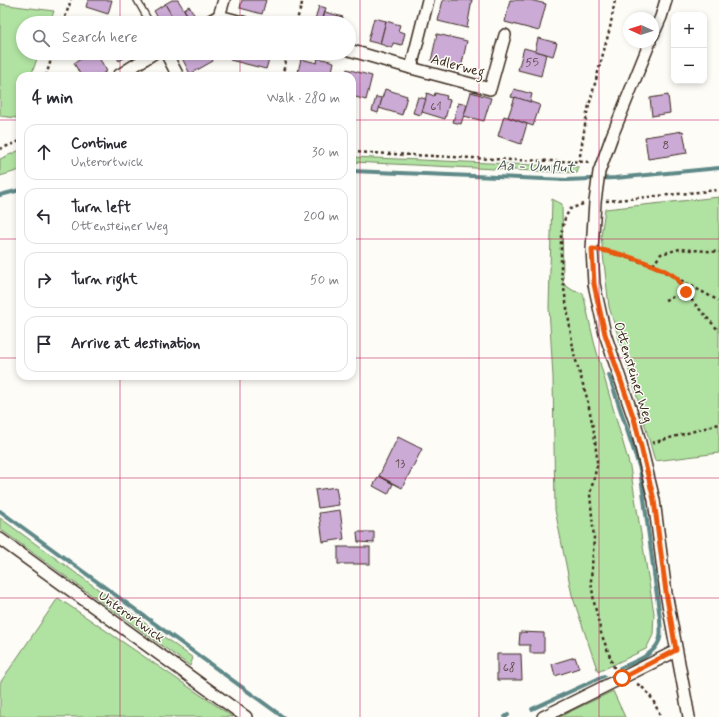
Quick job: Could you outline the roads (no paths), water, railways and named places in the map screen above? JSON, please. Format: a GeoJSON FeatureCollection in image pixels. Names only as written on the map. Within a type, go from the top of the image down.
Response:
{"type":"FeatureCollection","features":[{"type":"Feature","properties":{"kind":"street"},"geometry":{"type":"LineString","coordinates":[[219,16],[224,0]]}},
{"type":"Feature","properties":{"kind":"street","name":"Adlerweg"},"geometry":{"type":"LineString","coordinates":[[411,68],[428,0]]}},
{"type":"Feature","properties":{"kind":"street"},"geometry":{"type":"LineString","coordinates":[[659,22],[666,0]]}},
{"type":"Feature","properties":{"kind":"street","name":"Adlerweg"},"geometry":{"type":"LineString","coordinates":[[356,52],[490,89],[505,35]]}},
{"type":"Feature","properties":{"kind":"street","name":"Ottensteiner Weg"},"geometry":{"type":"LineString","coordinates":[[647,48],[636,73],[601,167],[597,184],[592,249],[594,284],[605,334],[635,422],[654,500],[666,592],[689,717]]}},
{"type":"Feature","properties":{"kind":"street"},"geometry":{"type":"LineString","coordinates":[[124,72],[143,60]]}},
{"type":"Feature","properties":{"kind":"street"},"geometry":{"type":"LineString","coordinates":[[170,60],[176,72]]}},
{"type":"Feature","properties":{"kind":"street","name":"Unterortwick"},"geometry":{"type":"LineString","coordinates":[[0,539],[246,717]]}},
{"type":"Feature","properties":{"kind":"street"},"geometry":{"type":"LineString","coordinates":[[543,717],[676,650]]}},
{"type":"Feature","properties":{"kind":"lane"},"geometry":{"type":"LineString","coordinates":[[137,0],[146,16]]}},
{"type":"Feature","properties":{"kind":"waterway","name":"Aa - Umflut"},"geometry":{"type":"LineString","coordinates":[[356,171],[566,180],[615,178],[719,168]]}},
{"type":"Feature","properties":{"kind":"waterway","name":"Aa - Umflut"},"geometry":{"type":"LineString","coordinates":[[0,195],[16,191]]}},
{"type":"Feature","properties":{"kind":"waterway"},"geometry":{"type":"LineString","coordinates":[[609,375],[640,469],[661,630],[659,641],[648,655],[620,668]]}},
{"type":"Feature","properties":{"kind":"waterway"},"geometry":{"type":"LineString","coordinates":[[0,511],[283,717]]}},
{"type":"Feature","properties":{"kind":"waterway"},"geometry":{"type":"LineString","coordinates":[[532,709],[604,676]]}}]}
